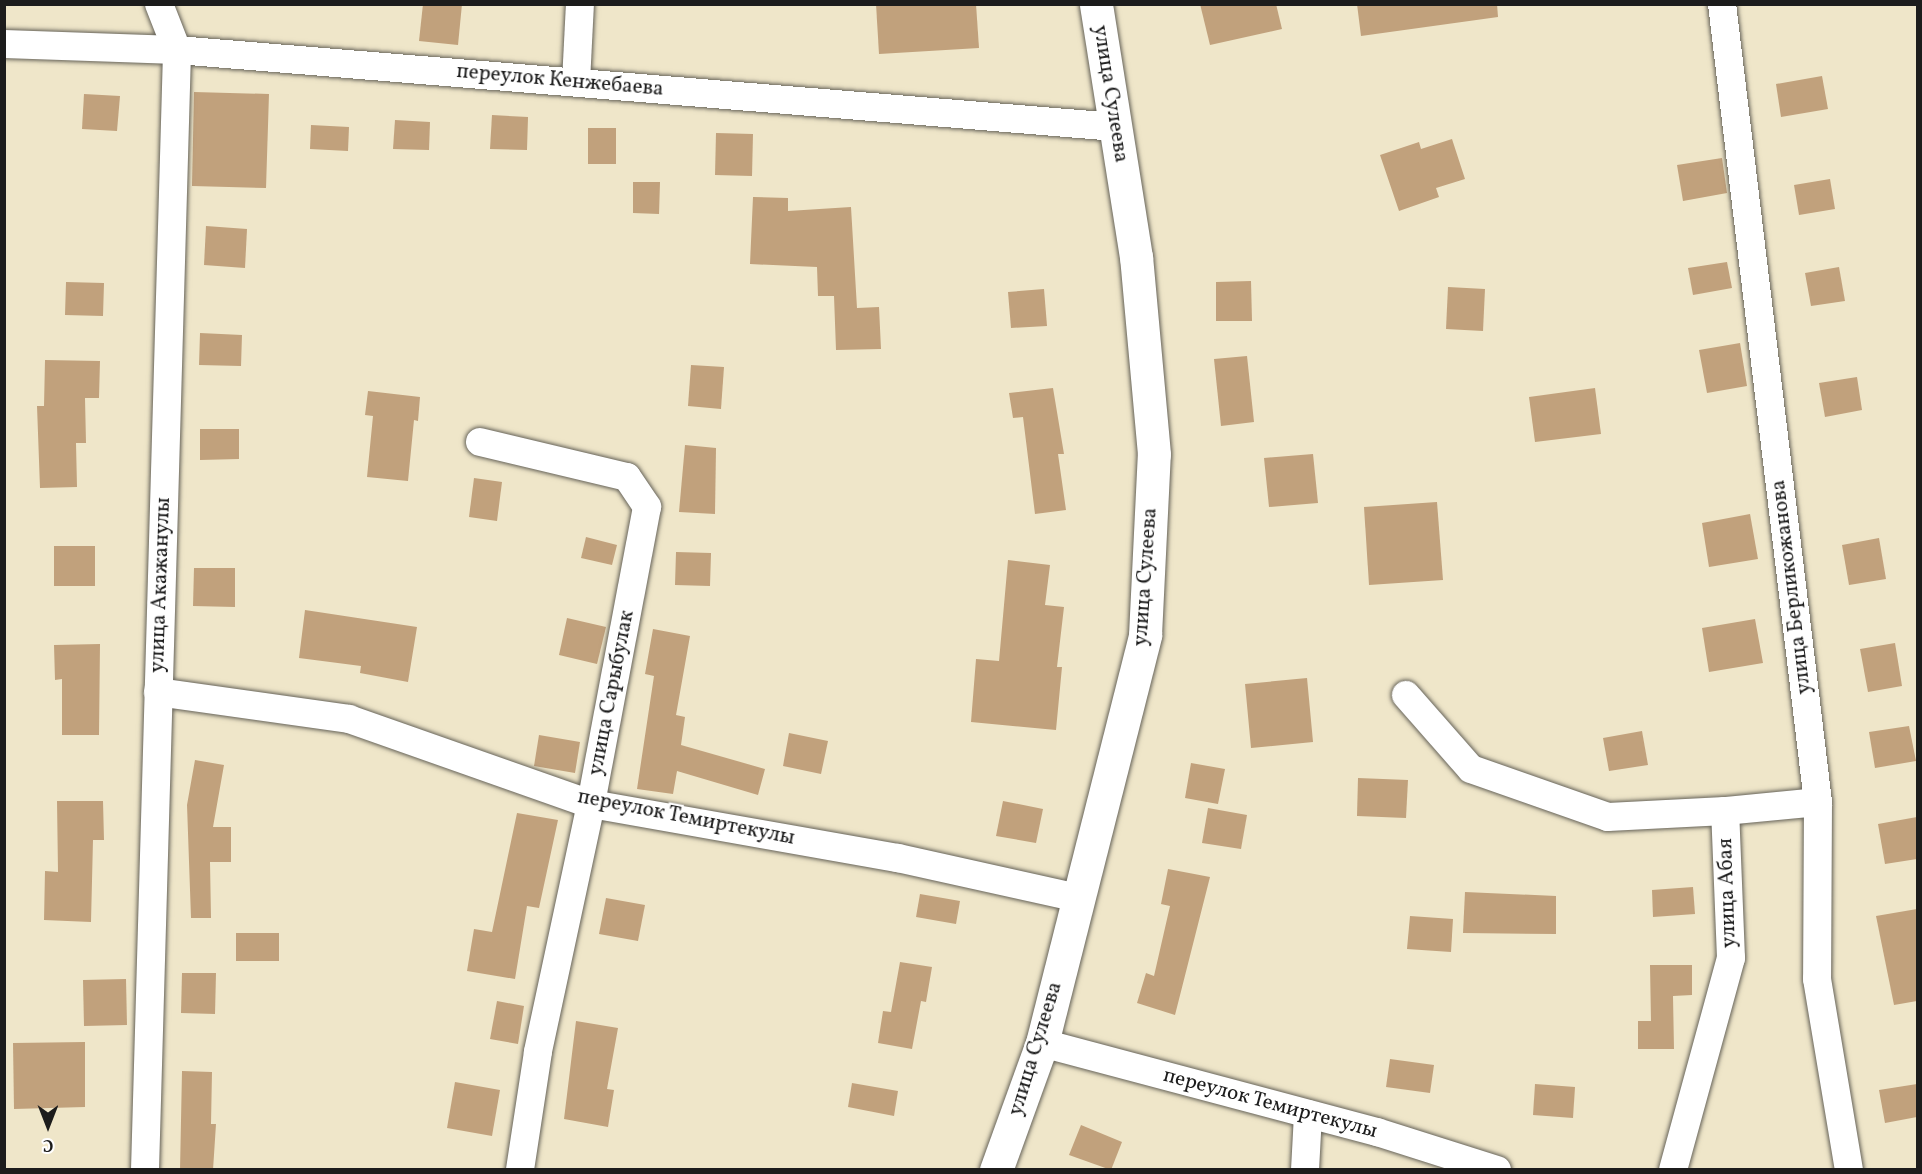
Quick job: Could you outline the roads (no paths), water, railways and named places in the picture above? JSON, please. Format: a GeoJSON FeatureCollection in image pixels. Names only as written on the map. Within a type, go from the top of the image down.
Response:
{"type":"FeatureCollection","features":[{"type":"Feature","properties":{"kind":"main road","name":"улица Сулеева"},"geometry":{"type":"LineString","coordinates":[[996,1170],[1042,1042],[1145,635],[1154,454],[1136,257],[1096,4]]}},
{"type":"Feature","properties":{"kind":"street","name":"улица Акажанулы"},"geometry":{"type":"LineString","coordinates":[[145,1170],[177,50],[159,4]]}},
{"type":"Feature","properties":{"kind":"street"},"geometry":{"type":"LineString","coordinates":[[576,82],[580,4]]}},
{"type":"Feature","properties":{"kind":"street","name":"улица Берликожанова"},"geometry":{"type":"LineString","coordinates":[[1722,4],[1818,802],[1817,979],[1849,1170]]}},
{"type":"Feature","properties":{"kind":"street","name":"переулок Кенжебаева"},"geometry":{"type":"LineString","coordinates":[[4,44],[177,50],[1115,127]]}},
{"type":"Feature","properties":{"kind":"street","name":"улица Сарыбулак"},"geometry":{"type":"LineString","coordinates":[[480,442],[627,477],[647,507],[591,804],[538,1052],[520,1170]]}},
{"type":"Feature","properties":{"kind":"street","name":"переулок Темиртекулы"},"geometry":{"type":"LineString","coordinates":[[158,692],[349,718],[591,804],[898,858],[1079,898]]}},
{"type":"Feature","properties":{"kind":"street"},"geometry":{"type":"LineString","coordinates":[[1406,695],[1471,770],[1608,817],[1725,811]]}},
{"type":"Feature","properties":{"kind":"street","name":"улица Абая"},"geometry":{"type":"LineString","coordinates":[[1673,1170],[1731,958],[1725,811],[1818,802]]}},
{"type":"Feature","properties":{"kind":"street","name":"переулок Темиртекулы"},"geometry":{"type":"LineString","coordinates":[[1042,1042],[1308,1114],[1497,1170]]}},
{"type":"Feature","properties":{"kind":"street"},"geometry":{"type":"LineString","coordinates":[[1305,1170],[1308,1114]]}}]}
